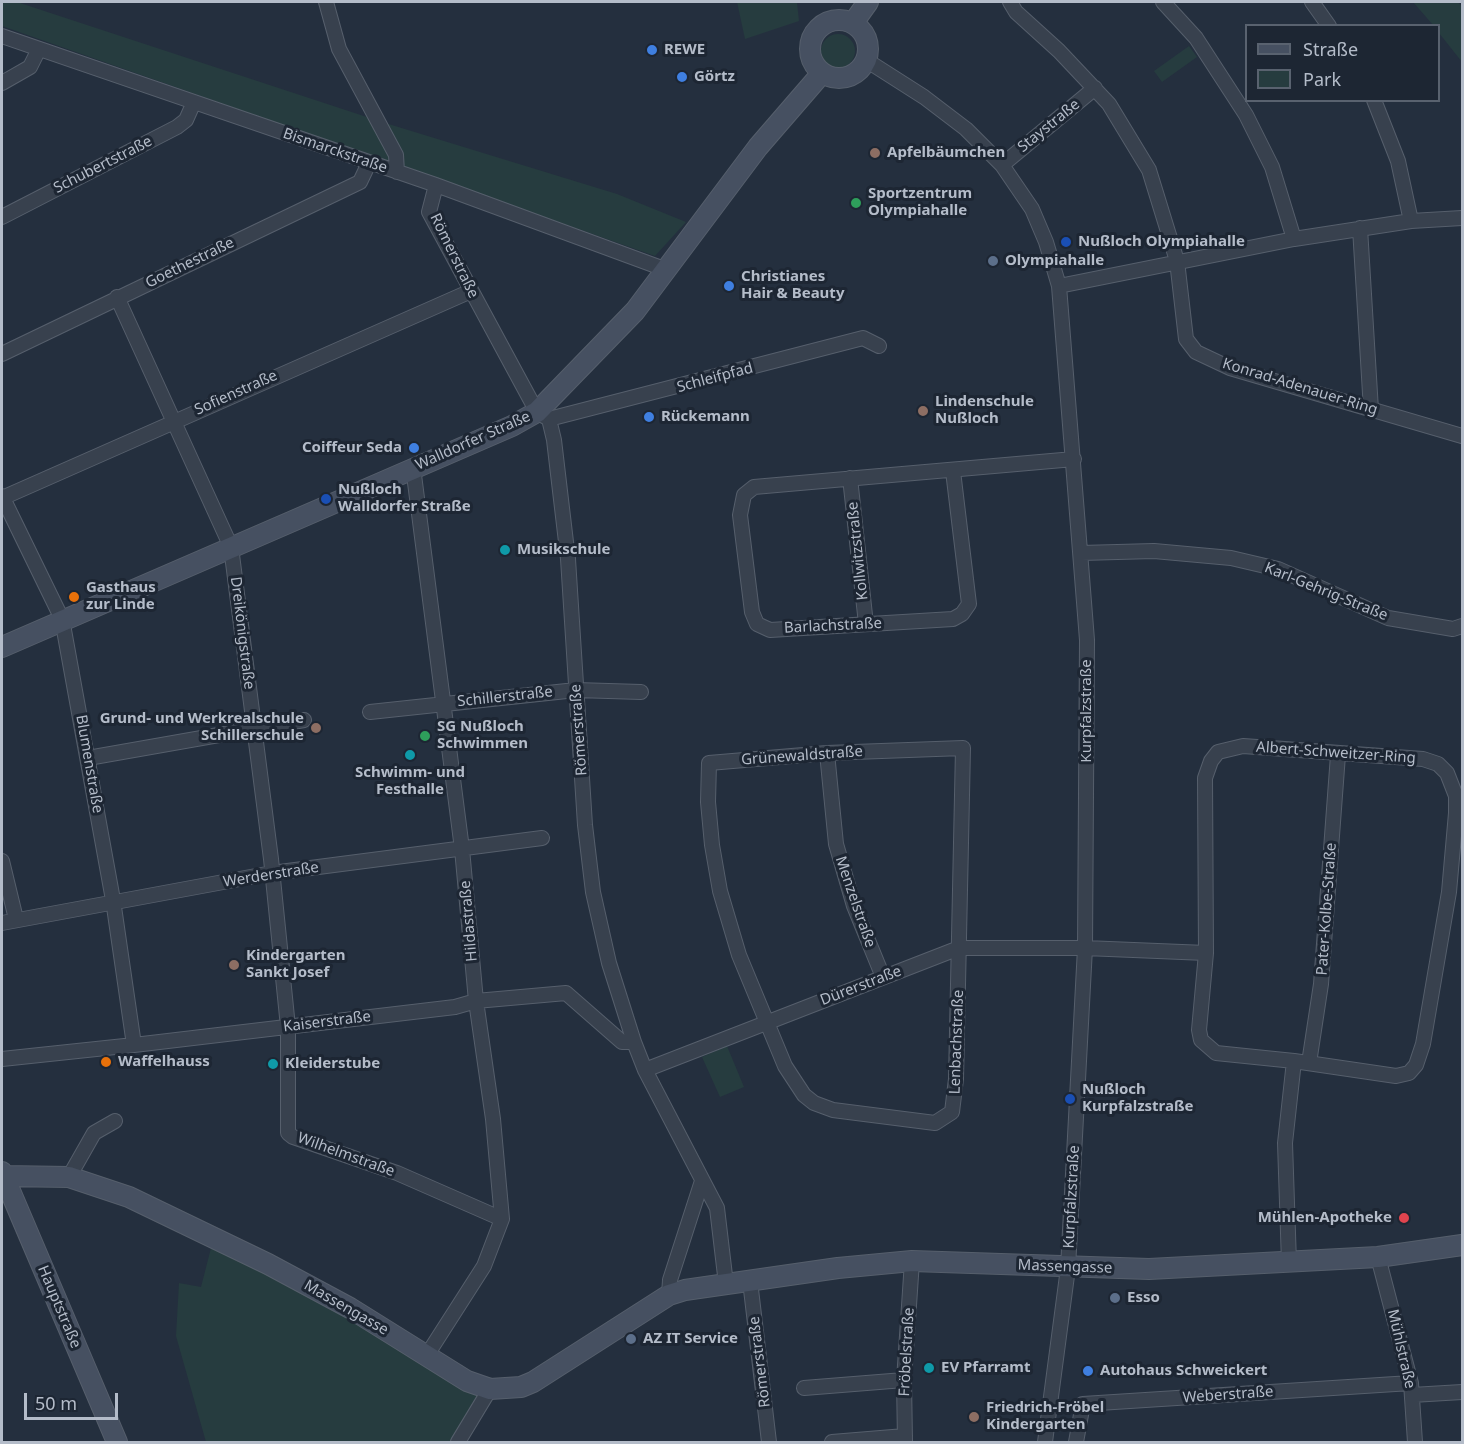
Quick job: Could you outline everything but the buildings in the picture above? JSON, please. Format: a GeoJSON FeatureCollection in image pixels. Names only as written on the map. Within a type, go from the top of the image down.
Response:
{"type":"FeatureCollection","features":[{"type":"Feature","properties":{"kind":"main road"},"geometry":{"type":"LineString","coordinates":[[853,23],[868,2]]}},
{"type":"Feature","properties":{"kind":"main road"},"geometry":{"type":"LineString","coordinates":[[842,20],[853,23],[866,37],[868,48],[866,60],[858,71],[847,77],[834,78],[822,73],[811,58],[810,46],[813,35],[820,26],[831,21],[842,20]]}},
{"type":"Feature","properties":{"kind":"main road","name":"Walldorfer Straße"},"geometry":{"type":"LineString","coordinates":[[2,647],[413,467],[543,416],[635,311],[758,147],[822,73]]}},
{"type":"Feature","properties":{"kind":"main road","name":"Massengasse"},"geometry":{"type":"LineString","coordinates":[[2,1174],[69,1177],[129,1197],[268,1264],[350,1308],[468,1381],[490,1389],[521,1387],[533,1382],[669,1295],[685,1290],[838,1268],[912,1262],[946,1261],[1068,1268],[1149,1269],[1378,1257],[1462,1245]]}},
{"type":"Feature","properties":{"kind":"main road","name":"Hauptstraße"},"geometry":{"type":"LineString","coordinates":[[2,1174],[117,1443]]}},
{"type":"Feature","properties":{"kind":"street"},"geometry":{"type":"LineString","coordinates":[[326,2],[339,49],[396,155],[397,172]]}},
{"type":"Feature","properties":{"kind":"street","name":"Konrad-Adenauer-Ring"},"geometry":{"type":"LineString","coordinates":[[1010,2],[1016,12],[1059,51],[1116,112],[1149,170],[1177,261],[1182,322],[1186,339],[1196,352],[1230,368],[1462,436]]}},
{"type":"Feature","properties":{"kind":"street"},"geometry":{"type":"LineString","coordinates":[[1163,2],[1203,47],[1246,115],[1272,167],[1294,239]]}},
{"type":"Feature","properties":{"kind":"street"},"geometry":{"type":"LineString","coordinates":[[1312,2],[1328,24]]}},
{"type":"Feature","properties":{"kind":"street","name":"Bismarckstraße"},"geometry":{"type":"LineString","coordinates":[[2,36],[436,185],[667,270]]}},
{"type":"Feature","properties":{"kind":"street"},"geometry":{"type":"LineString","coordinates":[[2,83],[30,67],[39,49]]}},
{"type":"Feature","properties":{"kind":"street","name":"Kurpfalzstraße"},"geometry":{"type":"LineString","coordinates":[[866,60],[924,96],[966,129],[1002,165],[1032,209],[1046,242],[1059,286],[1087,640],[1085,948],[1068,1268],[1045,1443]]}},
{"type":"Feature","properties":{"kind":"street","name":"Staystraße"},"geometry":{"type":"LineString","coordinates":[[1002,165],[1095,88]]}},
{"type":"Feature","properties":{"kind":"street","name":"Schubertstraße"},"geometry":{"type":"LineString","coordinates":[[2,217],[177,127],[186,120],[194,102]]}},
{"type":"Feature","properties":{"kind":"street"},"geometry":{"type":"LineString","coordinates":[[1375,102],[1398,161],[1411,221]]}},
{"type":"Feature","properties":{"kind":"street","name":"Goethestraße"},"geometry":{"type":"LineString","coordinates":[[2,354],[360,182],[369,163]]}},
{"type":"Feature","properties":{"kind":"street","name":"Römerstraße"},"geometry":{"type":"LineString","coordinates":[[436,185],[429,212],[471,291],[543,416],[554,440],[568,559],[585,825],[593,892],[609,963],[633,1041],[645,1070],[717,1208],[726,1284]]}},
{"type":"Feature","properties":{"kind":"street"},"geometry":{"type":"LineString","coordinates":[[1059,286],[1294,239],[1411,221],[1462,218]]}},
{"type":"Feature","properties":{"kind":"street"},"geometry":{"type":"LineString","coordinates":[[1360,228],[1371,410]]}},
{"type":"Feature","properties":{"kind":"street","name":"Sofienstraße"},"geometry":{"type":"LineString","coordinates":[[2,497],[471,291]]}},
{"type":"Feature","properties":{"kind":"street","name":"Dreikönigstraße"},"geometry":{"type":"LineString","coordinates":[[117,297],[231,547],[272,873],[288,1027]]}},
{"type":"Feature","properties":{"kind":"street","name":"Schleifpfad"},"geometry":{"type":"LineString","coordinates":[[543,416],[863,338],[879,346]]}},
{"type":"Feature","properties":{"kind":"street","name":"Barlachstraße"},"geometry":{"type":"LineString","coordinates":[[953,471],[969,604],[962,614],[953,620],[770,630],[757,624],[752,612],[740,515],[744,495],[754,487],[1074,459]]}},
{"type":"Feature","properties":{"kind":"street","name":"Hildastraße"},"geometry":{"type":"LineString","coordinates":[[413,467],[441,704],[462,849],[476,1001],[493,1119],[502,1219],[484,1266],[427,1355]]}},
{"type":"Feature","properties":{"kind":"street","name":"Kollwitzstraße"},"geometry":{"type":"LineString","coordinates":[[850,478],[866,624]]}},
{"type":"Feature","properties":{"kind":"street","name":"Blumenstraße"},"geometry":{"type":"LineString","coordinates":[[2,497],[62,619],[113,900],[134,1046]]}},
{"type":"Feature","properties":{"kind":"street","name":"Karl-Gehrig-Straße"},"geometry":{"type":"LineString","coordinates":[[1081,553],[1154,551],[1232,558],[1278,569],[1388,618],[1453,629],[1462,626]]}},
{"type":"Feature","properties":{"kind":"street","name":"Schillerstraße"},"geometry":{"type":"LineString","coordinates":[[370,712],[576,690],[641,692]]}},
{"type":"Feature","properties":{"kind":"street"},"geometry":{"type":"LineString","coordinates":[[88,758],[303,720]]}},
{"type":"Feature","properties":{"kind":"street","name":"Albert-Schweitzer-Ring"},"geometry":{"type":"LineString","coordinates":[[1243,746],[1338,755],[1423,759],[1438,764],[1453,783],[1456,795],[1455,824],[1437,972],[1423,1044],[1416,1065],[1409,1073],[1396,1076],[1310,1063],[1216,1053],[1200,1040],[1206,953],[1205,778],[1211,761],[1218,752],[1243,746]]}},
{"type":"Feature","properties":{"kind":"street","name":"Grünewaldstraße"},"geometry":{"type":"LineString","coordinates":[[767,1023],[739,955],[720,891],[708,802],[710,764],[827,753],[963,748],[959,948]]}},
{"type":"Feature","properties":{"kind":"street","name":"Menzelstraße"},"geometry":{"type":"LineString","coordinates":[[827,753],[839,854],[854,906],[883,977]]}},
{"type":"Feature","properties":{"kind":"street","name":"Pater-Kolbe-Straße"},"geometry":{"type":"LineString","coordinates":[[1310,1063],[1321,984],[1338,755]]}},
{"type":"Feature","properties":{"kind":"street","name":"Werderstraße"},"geometry":{"type":"LineString","coordinates":[[2,922],[113,900],[272,873],[542,838]]}},
{"type":"Feature","properties":{"kind":"street"},"geometry":{"type":"LineString","coordinates":[[2,861],[16,919]]}},
{"type":"Feature","properties":{"kind":"street","name":"Dürerstraße"},"geometry":{"type":"LineString","coordinates":[[645,1070],[959,948],[1085,948]]}},
{"type":"Feature","properties":{"kind":"street","name":"Lenbachstraße"},"geometry":{"type":"LineString","coordinates":[[767,1023],[791,1079],[814,1103],[833,1110],[935,1123],[952,1112],[955,1102],[959,948]]}},
{"type":"Feature","properties":{"kind":"street"},"geometry":{"type":"LineString","coordinates":[[1085,948],[1206,953]]}},
{"type":"Feature","properties":{"kind":"street","name":"Kaiserstraße"},"geometry":{"type":"LineString","coordinates":[[2,1059],[134,1046],[455,1007],[476,1001],[566,993],[622,1042],[633,1041]]}},
{"type":"Feature","properties":{"kind":"street","name":"Wilhelmstraße"},"geometry":{"type":"LineString","coordinates":[[288,1027],[288,1133],[293,1137],[397,1173],[502,1219]]}},
{"type":"Feature","properties":{"kind":"street"},"geometry":{"type":"LineString","coordinates":[[1289,1263],[1285,1143],[1294,1061]]}},
{"type":"Feature","properties":{"kind":"street"},"geometry":{"type":"LineString","coordinates":[[69,1177],[94,1133],[115,1121]]}},
{"type":"Feature","properties":{"kind":"street"},"geometry":{"type":"LineString","coordinates":[[669,1295],[670,1280],[702,1180]]}},
{"type":"Feature","properties":{"kind":"street","name":"Mühlstraße"},"geometry":{"type":"LineString","coordinates":[[1378,1257],[1411,1389],[1414,1443]]}},
{"type":"Feature","properties":{"kind":"street","name":"Fröbelstraße"},"geometry":{"type":"LineString","coordinates":[[905,1439],[904,1380],[912,1262]]}},
{"type":"Feature","properties":{"kind":"street","name":"Römerstraße"},"geometry":{"type":"LineString","coordinates":[[750,1281],[769,1443]]}},
{"type":"Feature","properties":{"kind":"street"},"geometry":{"type":"LineString","coordinates":[[804,1388],[904,1380]]}},
{"type":"Feature","properties":{"kind":"street"},"geometry":{"type":"LineString","coordinates":[[458,1443],[490,1389]]}},
{"type":"Feature","properties":{"kind":"street","name":"Weberstraße"},"geometry":{"type":"LineString","coordinates":[[1076,1443],[1083,1404],[1411,1389],[1462,1392]]}},
{"type":"Feature","properties":{"kind":"street"},"geometry":{"type":"LineString","coordinates":[[832,1443],[905,1439]]}},
{"type":"Feature","properties":{"kind":"green space"},"geometry":{"type":"Polygon","coordinates":[[[2,2],[17,2],[382,122],[617,194],[686,222],[655,256],[2,26],[2,2]]]}},
{"type":"Feature","properties":{"kind":"green space"},"geometry":{"type":"Polygon","coordinates":[[[737,2],[797,2],[799,21],[745,39],[737,2]]]}},
{"type":"Feature","properties":{"kind":"green space"},"geometry":{"type":"Polygon","coordinates":[[[1413,2],[1458,2],[1462,7],[1462,62],[1440,34],[1440,24],[1432,24],[1413,2]]]}},
{"type":"Feature","properties":{"kind":"green space"},"geometry":{"type":"Polygon","coordinates":[[[838,34],[850,39],[855,51],[850,63],[838,68],[826,63],[821,51],[826,39],[838,34]]]}},
{"type":"Feature","properties":{"kind":"green space"},"geometry":{"type":"Polygon","coordinates":[[[1189,46],[1197,57],[1162,82],[1154,71],[1189,46]]]}},
{"type":"Feature","properties":{"kind":"green space"},"geometry":{"type":"Polygon","coordinates":[[[727,1046],[744,1087],[720,1097],[702,1057],[727,1046]]]}},
{"type":"Feature","properties":{"kind":"green space"},"geometry":{"type":"Polygon","coordinates":[[[211,1248],[250,1262],[328,1302],[481,1395],[452,1442],[206,1442],[176,1336],[179,1283],[201,1287],[211,1248]]]}},
{"type":"Feature","properties":{"kind":"place","name":"REWE"},"geometry":{"type":"Point","coordinates":[652,50]}},
{"type":"Feature","properties":{"kind":"place","name":"Görtz"},"geometry":{"type":"Point","coordinates":[682,77]}},
{"type":"Feature","properties":{"kind":"place","name":"Apfelbäumchen"},"geometry":{"type":"Point","coordinates":[875,153]}},
{"type":"Feature","properties":{"kind":"place","name":"Sportzentrum Olympiahalle"},"geometry":{"type":"Point","coordinates":[856,203]}},
{"type":"Feature","properties":{"kind":"place","name":"Nußloch Olympiahalle"},"geometry":{"type":"Point","coordinates":[1066,242]}},
{"type":"Feature","properties":{"kind":"place","name":"Olympiahalle"},"geometry":{"type":"Point","coordinates":[993,261]}},
{"type":"Feature","properties":{"kind":"place","name":"Christianes Hair & Beauty"},"geometry":{"type":"Point","coordinates":[729,286]}},
{"type":"Feature","properties":{"kind":"place","name":"Lindenschule Nußloch"},"geometry":{"type":"Point","coordinates":[923,411]}},
{"type":"Feature","properties":{"kind":"place","name":"Rückemann"},"geometry":{"type":"Point","coordinates":[649,417]}},
{"type":"Feature","properties":{"kind":"place","name":"Coiffeur Seda"},"geometry":{"type":"Point","coordinates":[414,448]}},
{"type":"Feature","properties":{"kind":"place","name":"Nußloch Walldorfer Straße"},"geometry":{"type":"Point","coordinates":[326,499]}},
{"type":"Feature","properties":{"kind":"place","name":"Musikschule"},"geometry":{"type":"Point","coordinates":[505,550]}},
{"type":"Feature","properties":{"kind":"place","name":"Gasthaus zur Linde"},"geometry":{"type":"Point","coordinates":[74,597]}},
{"type":"Feature","properties":{"kind":"place","name":"Grund- und Werkrealschule Schillerschule"},"geometry":{"type":"Point","coordinates":[316,728]}},
{"type":"Feature","properties":{"kind":"place","name":"SG Nußloch Schwimmen"},"geometry":{"type":"Point","coordinates":[425,736]}},
{"type":"Feature","properties":{"kind":"place","name":"Schwimm- und Festhalle"},"geometry":{"type":"Point","coordinates":[410,755]}},
{"type":"Feature","properties":{"kind":"place","name":"Kindergarten Sankt Josef"},"geometry":{"type":"Point","coordinates":[234,965]}},
{"type":"Feature","properties":{"kind":"place","name":"Waffelhauss"},"geometry":{"type":"Point","coordinates":[106,1062]}},
{"type":"Feature","properties":{"kind":"place","name":"Kleiderstube"},"geometry":{"type":"Point","coordinates":[273,1064]}},
{"type":"Feature","properties":{"kind":"place","name":"Nußloch Kurpfalzstraße"},"geometry":{"type":"Point","coordinates":[1070,1099]}},
{"type":"Feature","properties":{"kind":"place","name":"Mühlen-Apotheke"},"geometry":{"type":"Point","coordinates":[1404,1218]}},
{"type":"Feature","properties":{"kind":"place","name":"Esso"},"geometry":{"type":"Point","coordinates":[1115,1298]}},
{"type":"Feature","properties":{"kind":"place","name":"AZ IT Service"},"geometry":{"type":"Point","coordinates":[631,1339]}},
{"type":"Feature","properties":{"kind":"place","name":"EV Pfarramt"},"geometry":{"type":"Point","coordinates":[929,1368]}},
{"type":"Feature","properties":{"kind":"place","name":"Autohaus Schweickert"},"geometry":{"type":"Point","coordinates":[1088,1371]}},
{"type":"Feature","properties":{"kind":"place","name":"Friedrich-Fröbel Kindergarten"},"geometry":{"type":"Point","coordinates":[974,1417]}}]}
